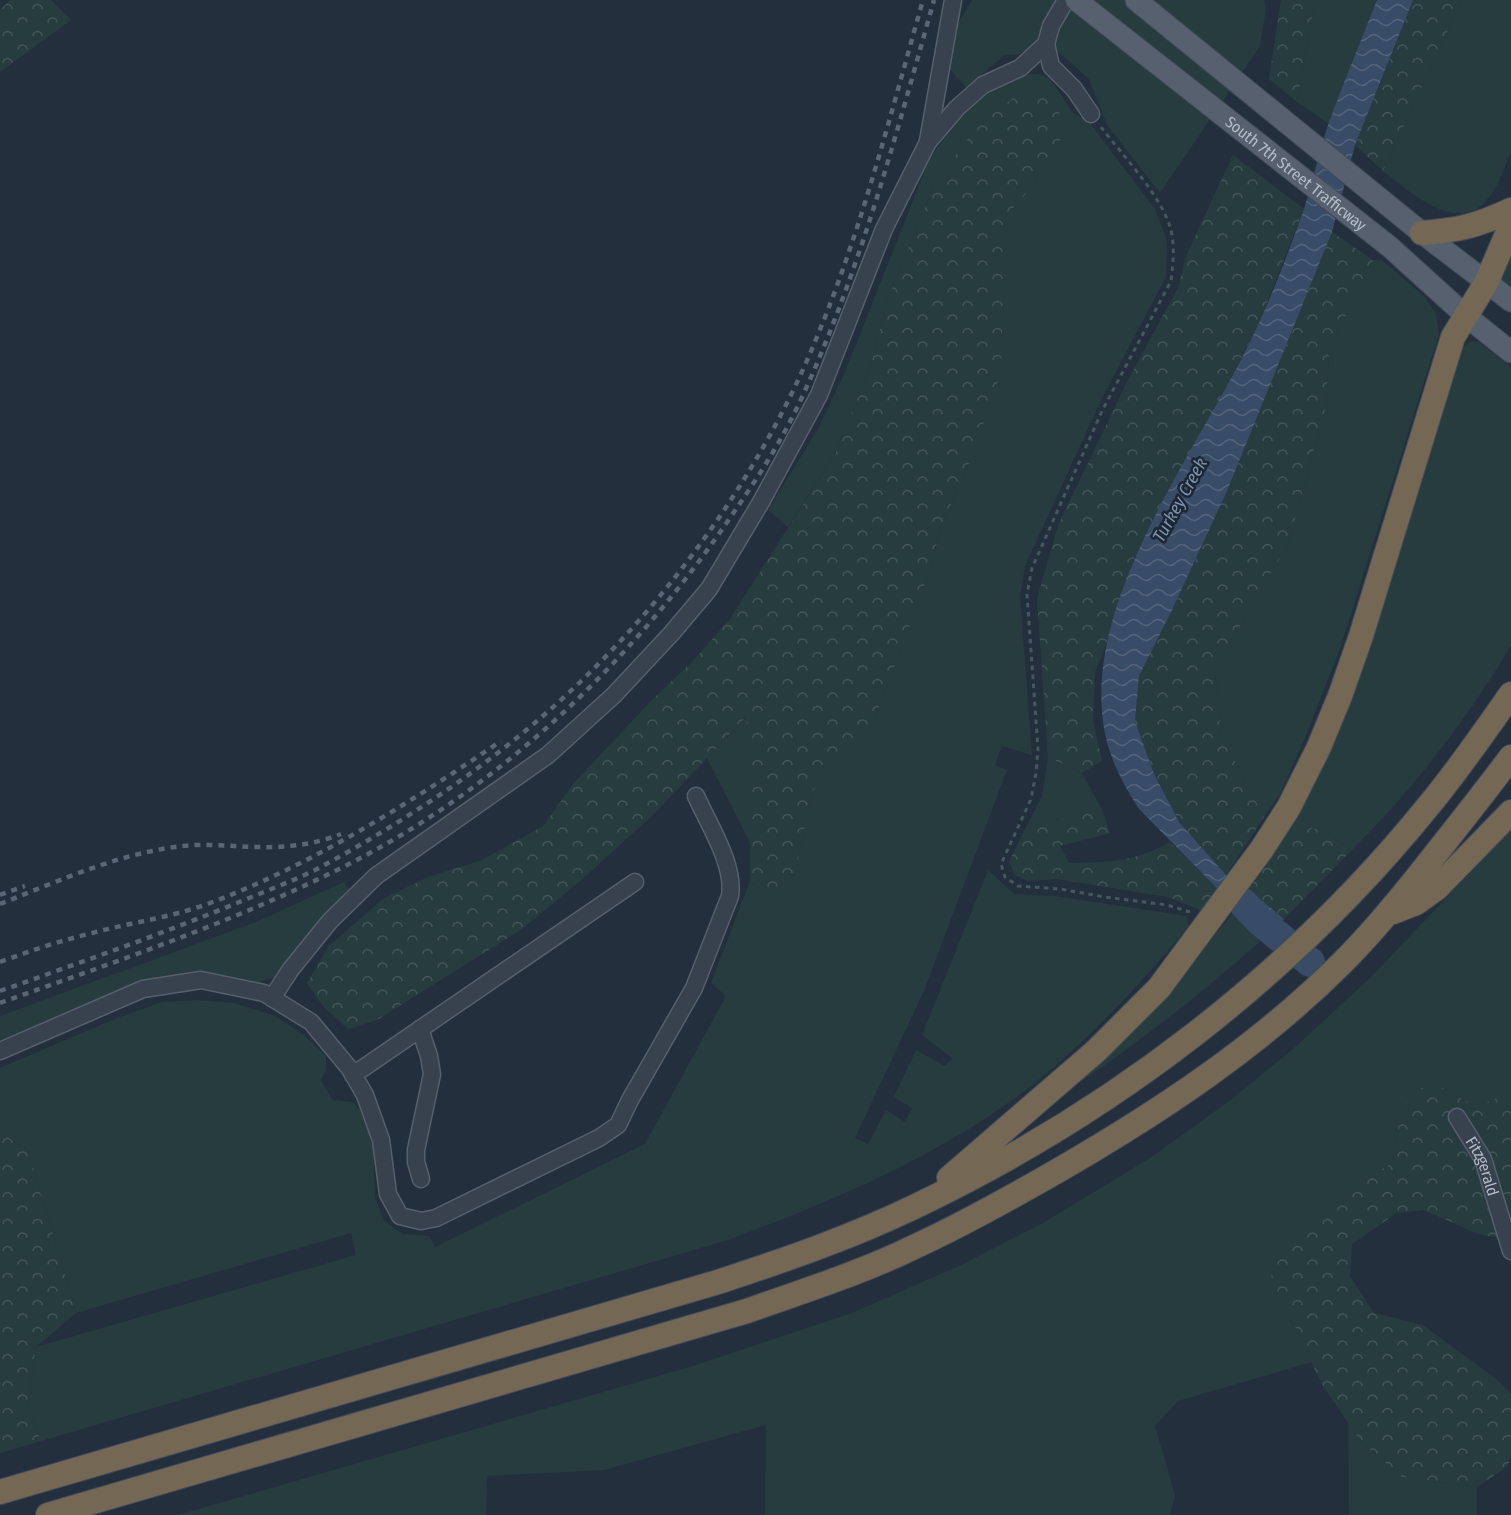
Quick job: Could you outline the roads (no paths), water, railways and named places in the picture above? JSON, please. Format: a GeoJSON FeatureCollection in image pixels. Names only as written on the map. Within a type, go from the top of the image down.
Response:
{"type":"FeatureCollection","features":[{"type":"Feature","properties":{"kind":"highway"},"geometry":{"type":"LineString","coordinates":[[1416,228],[1457,230],[1511,210]]}},
{"type":"Feature","properties":{"kind":"highway"},"geometry":{"type":"LineString","coordinates":[[916,1207],[1096,1051],[1160,988],[1262,849],[1289,807],[1319,747],[1344,686],[1453,337],[1486,283],[1511,225]]}},
{"type":"Feature","properties":{"kind":"highway"},"geometry":{"type":"LineString","coordinates":[[0,1492],[718,1282],[810,1251],[916,1207],[1020,1152],[1085,1114],[1138,1078],[1215,1018],[1277,965],[1337,908],[1430,805],[1474,748],[1511,694]]}},
{"type":"Feature","properties":{"kind":"highway"},"geometry":{"type":"LineString","coordinates":[[1410,898],[1511,757]]}},
{"type":"Feature","properties":{"kind":"highway"},"geometry":{"type":"LineString","coordinates":[[48,1515],[747,1311],[837,1280],[914,1248],[1015,1195],[1104,1144],[1207,1078],[1262,1036],[1343,963],[1388,914],[1410,898],[1437,888],[1511,812]]}},
{"type":"Feature","properties":{"kind":"main road","name":"South 7th Street Trafficway"},"geometry":{"type":"LineString","coordinates":[[1076,0],[1390,247],[1466,316],[1511,352]]}},
{"type":"Feature","properties":{"kind":"main road","name":"South 7th Street Trafficway"},"geometry":{"type":"LineString","coordinates":[[1136,0],[1416,228],[1511,301]]}},
{"type":"Feature","properties":{"kind":"street"},"geometry":{"type":"LineString","coordinates":[[928,142],[953,0]]}},
{"type":"Feature","properties":{"kind":"street"},"geometry":{"type":"LineString","coordinates":[[1066,0],[1051,26],[1046,44],[1051,66],[1074,89],[1091,114]]}},
{"type":"Feature","properties":{"kind":"street"},"geometry":{"type":"LineString","coordinates":[[272,998],[291,969],[330,921],[376,876],[548,755],[614,695],[709,589],[761,502],[819,395],[884,229],[928,142],[957,108],[983,85],[1020,68],[1046,44]]}},
{"type":"Feature","properties":{"kind":"street"},"geometry":{"type":"LineString","coordinates":[[0,1051],[143,989],[201,980],[264,993],[311,1022],[353,1075],[365,1095],[381,1140],[388,1194],[400,1216],[421,1221],[436,1218],[599,1138],[618,1125],[694,988],[730,896],[732,884],[728,866],[696,796]]}},
{"type":"Feature","properties":{"kind":"street"},"geometry":{"type":"LineString","coordinates":[[353,1075],[635,882]]}},
{"type":"Feature","properties":{"kind":"street"},"geometry":{"type":"LineString","coordinates":[[420,1029],[432,1074],[416,1150],[416,1162],[421,1179]]}},
{"type":"Feature","properties":{"kind":"street","name":"Fitzgerald"},"geometry":{"type":"LineString","coordinates":[[1457,1117],[1483,1159],[1511,1251]]}},
{"type":"Feature","properties":{"kind":"water"},"geometry":{"type":"Polygon","coordinates":[[[1377,0],[1413,0],[1355,145],[1332,232],[1227,491],[1139,676],[1135,721],[1154,774],[1179,822],[1226,875],[1248,889],[1284,919],[1265,937],[1139,809],[1116,768],[1105,734],[1103,672],[1112,621],[1130,570],[1180,468],[1257,327],[1276,284],[1304,209],[1329,122],[1377,0]]]}},
{"type":"Feature","properties":{"kind":"waterway","name":"Turkey Creek"},"geometry":{"type":"LineString","coordinates":[[1243,903],[1260,921],[1310,962]]}},
{"type":"Feature","properties":{"kind":"railway"},"geometry":{"type":"LineString","coordinates":[[0,991],[208,915],[317,869],[347,852],[406,817],[491,758],[544,715],[625,636],[700,545],[764,447],[791,396],[831,302],[846,260],[874,174],[923,0]]}},
{"type":"Feature","properties":{"kind":"railway"},"geometry":{"type":"LineString","coordinates":[[0,1003],[223,921],[353,862],[410,830],[465,793],[567,710],[613,663],[657,614],[698,562],[754,482],[796,410],[824,347],[860,250],[934,0]]}},
{"type":"Feature","properties":{"kind":"railway"},"geometry":{"type":"LineString","coordinates":[[0,962],[72,938],[196,908],[249,887],[360,831],[501,741]]}},
{"type":"Feature","properties":{"kind":"railway"},"geometry":{"type":"LineString","coordinates":[[0,904],[113,861],[159,850],[202,845],[291,846],[312,843],[341,834]]}},
{"type":"Feature","properties":{"kind":"railway"},"geometry":{"type":"LineString","coordinates":[[0,895],[25,886]]}}]}
